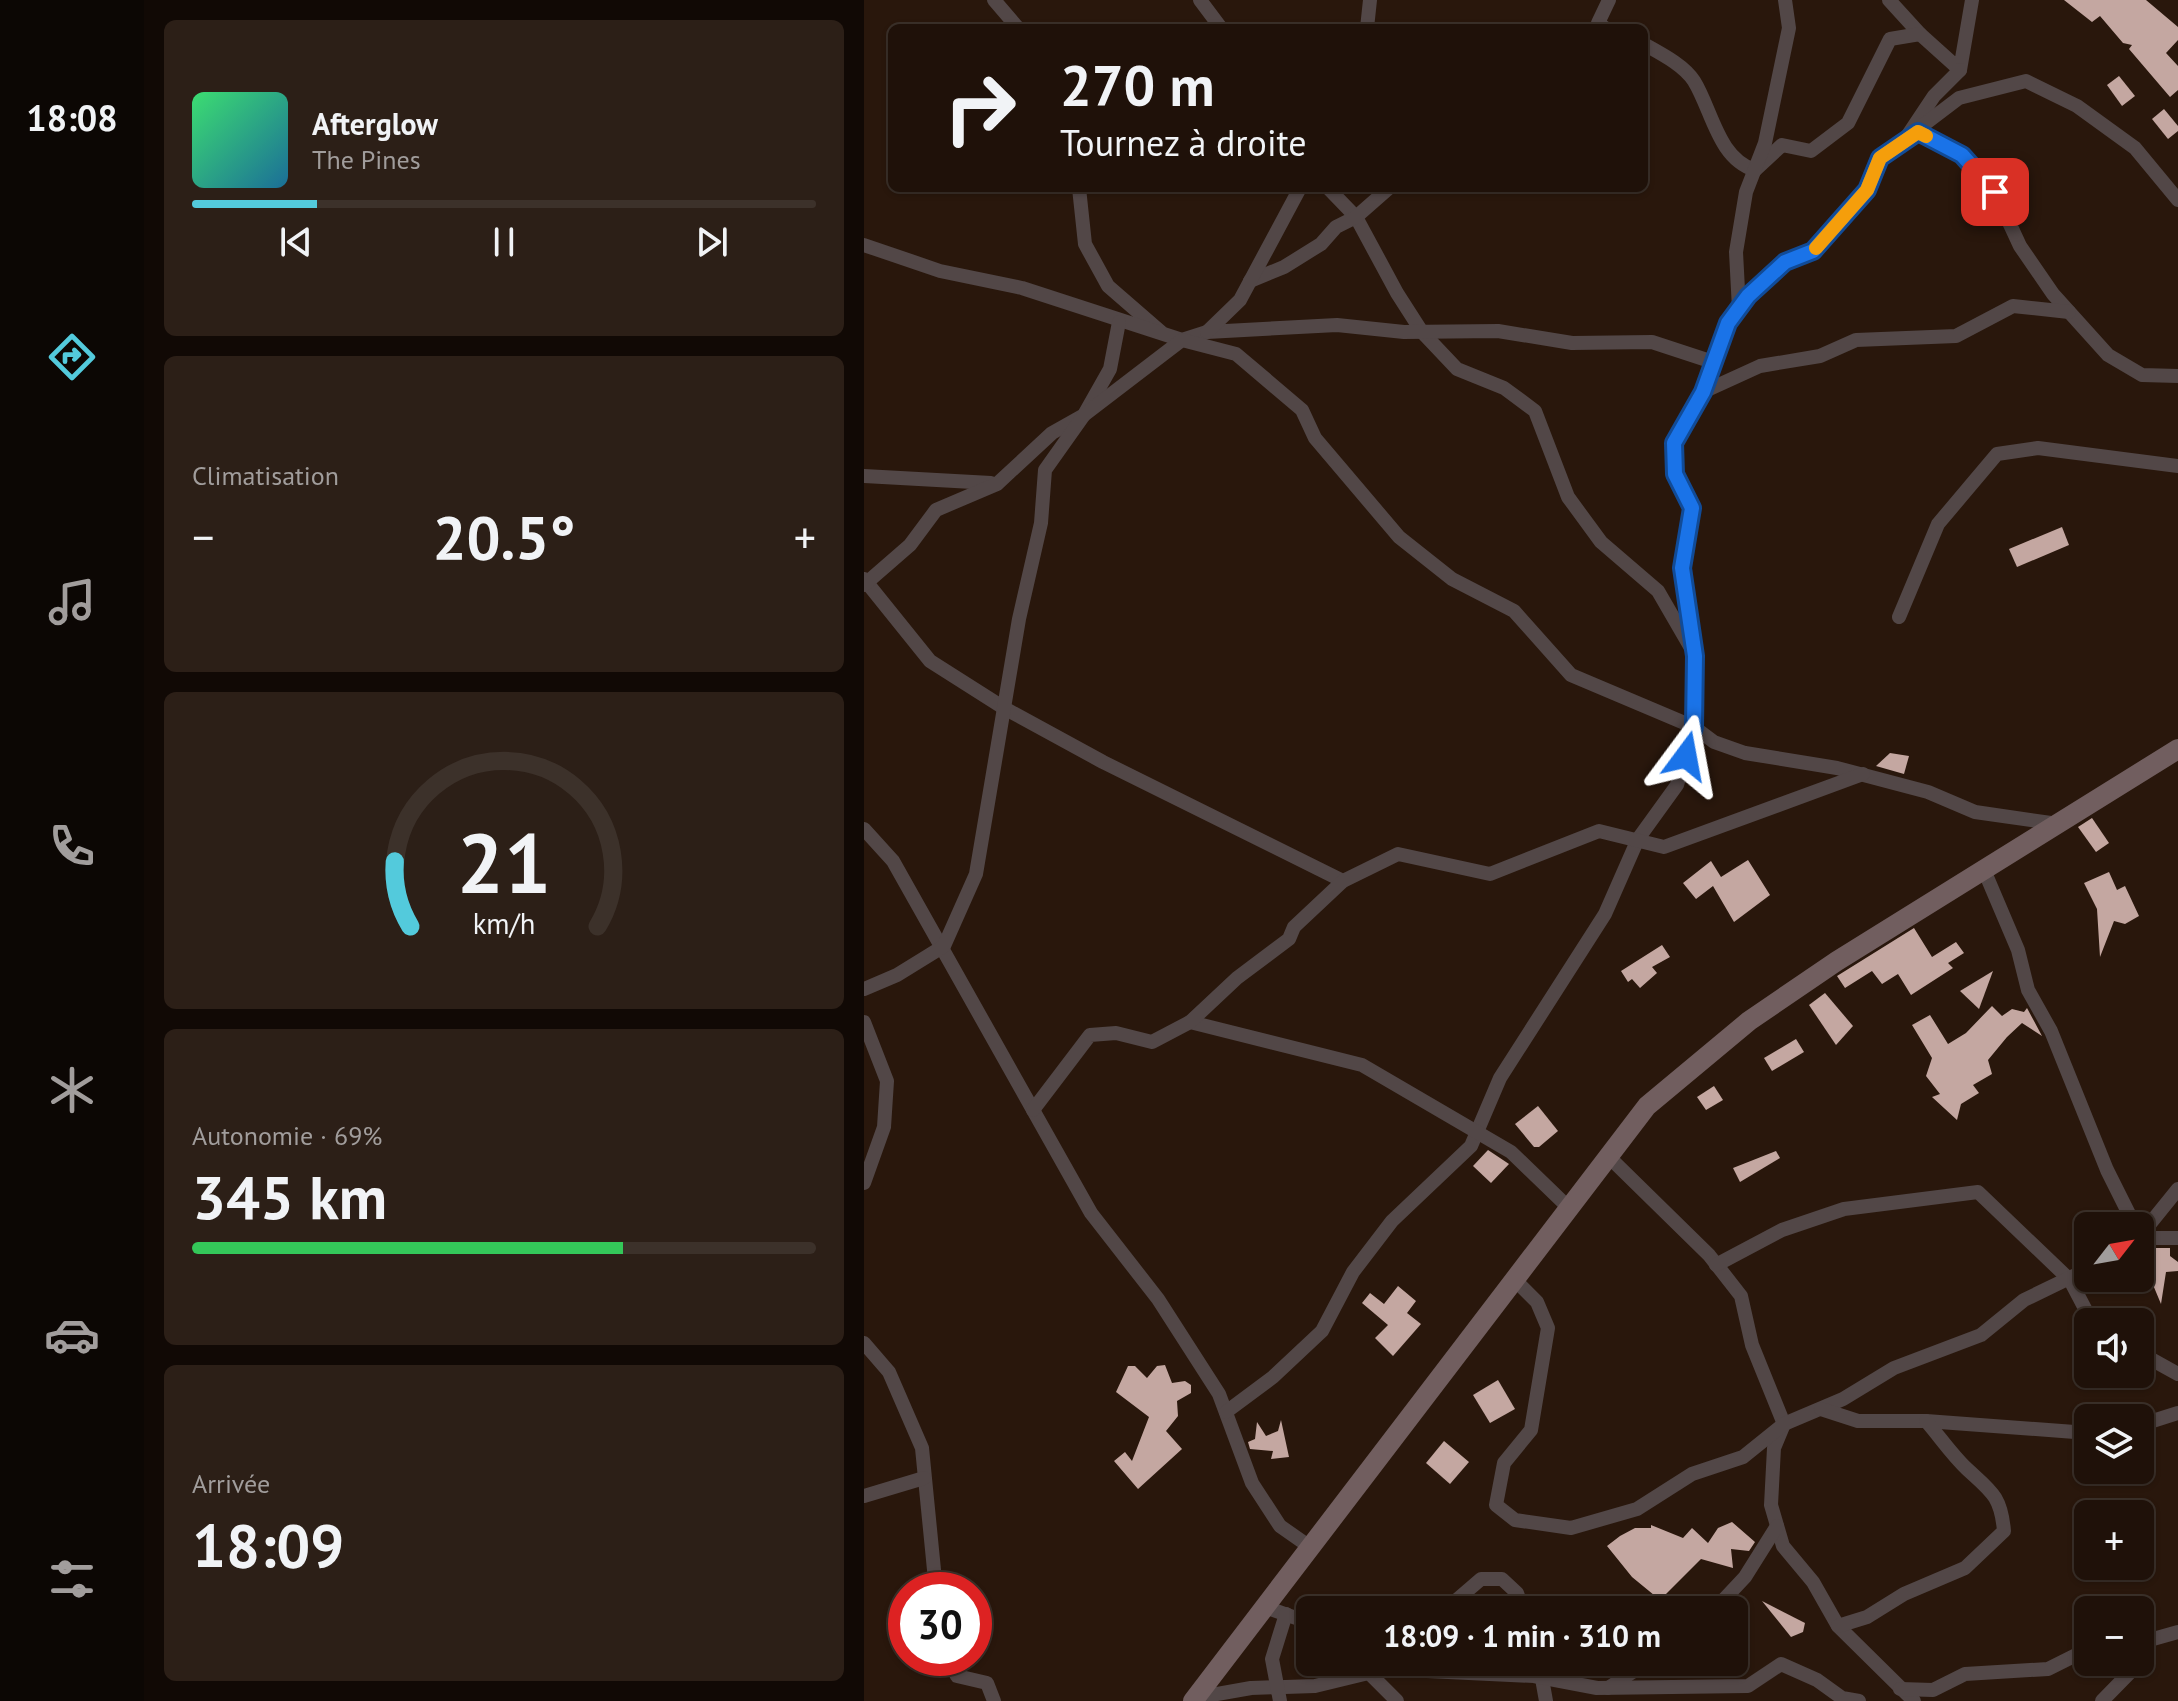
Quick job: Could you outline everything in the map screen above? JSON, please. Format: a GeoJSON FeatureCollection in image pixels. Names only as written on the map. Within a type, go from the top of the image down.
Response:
{"type":"FeatureCollection","features":[{"type":"Feature","properties":{"kind":"main road"},"geometry":{"type":"LineString","coordinates":[[1194,1700],[1647,1106],[1749,1021],[2178,749]]}},
{"type":"Feature","properties":{"kind":"street"},"geometry":{"type":"LineString","coordinates":[[994,0],[1015,24]]}},
{"type":"Feature","properties":{"kind":"street"},"geometry":{"type":"LineString","coordinates":[[1200,0],[1218,24]]}},
{"type":"Feature","properties":{"kind":"street"},"geometry":{"type":"LineString","coordinates":[[1367,24],[1370,0]]}},
{"type":"Feature","properties":{"kind":"street"},"geometry":{"type":"LineString","coordinates":[[1599,24],[1609,0]]}},
{"type":"Feature","properties":{"kind":"street"},"geometry":{"type":"LineString","coordinates":[[1739,309],[1736,252],[1746,192],[1765,143],[1789,28],[1785,0]]}},
{"type":"Feature","properties":{"kind":"street"},"geometry":{"type":"LineString","coordinates":[[1889,0],[1920,34],[1960,70]]}},
{"type":"Feature","properties":{"kind":"street"},"geometry":{"type":"LineString","coordinates":[[1904,142],[1934,96],[1960,70],[1972,0]]}},
{"type":"Feature","properties":{"kind":"street"},"geometry":{"type":"LineString","coordinates":[[1755,170],[1782,145],[1811,151],[1848,123],[1890,39],[1920,34]]}},
{"type":"Feature","properties":{"kind":"street"},"geometry":{"type":"LineString","coordinates":[[1648,47],[1692,78],[1715,128],[1740,166],[1755,170]]}},
{"type":"Feature","properties":{"kind":"street"},"geometry":{"type":"LineString","coordinates":[[1226,1412],[1273,1377],[1322,1331],[1353,1272],[1392,1221],[1471,1146],[1500,1078],[1605,914],[1638,839],[1677,785],[1694,727],[1695,656],[1682,568],[1692,508],[1675,474],[1674,443],[1703,392],[1728,323],[1785,262],[1813,251],[1867,190],[1880,158],[1959,98],[2026,81],[2077,106],[2135,148],[2178,200]]}},
{"type":"Feature","properties":{"kind":"street"},"geometry":{"type":"LineString","coordinates":[[1918,132],[1962,155],[1995,192],[2020,246],[2069,312],[2108,355],[2142,375],[2178,376]]}},
{"type":"Feature","properties":{"kind":"street"},"geometry":{"type":"LineString","coordinates":[[1079,192],[1085,244],[1108,286],[1164,335]]}},
{"type":"Feature","properties":{"kind":"street"},"geometry":{"type":"LineString","coordinates":[[1207,332],[1240,300],[1298,192]]}},
{"type":"Feature","properties":{"kind":"street"},"geometry":{"type":"LineString","coordinates":[[1332,192],[1356,217],[1422,332],[1457,369],[1504,388],[1535,411],[1555,471],[1568,497],[1601,542],[1658,591],[1695,656]]}},
{"type":"Feature","properties":{"kind":"street"},"geometry":{"type":"LineString","coordinates":[[1250,281],[1284,267],[1321,244],[1336,227],[1356,217],[1384,192]]}},
{"type":"Feature","properties":{"kind":"street"},"geometry":{"type":"LineString","coordinates":[[864,245],[940,271],[1022,288],[1119,322],[1236,354],[1302,410],[1315,438],[1399,537],[1452,579],[1514,611],[1571,675],[1694,727],[1714,742],[1745,753],[1863,774],[1928,792],[1975,812],[2058,824]]}},
{"type":"Feature","properties":{"kind":"street"},"geometry":{"type":"LineString","coordinates":[[1703,392],[1760,366],[1820,356],[1856,340],[1956,336],[2013,306],[2069,312]]}},
{"type":"Feature","properties":{"kind":"street"},"geometry":{"type":"LineString","coordinates":[[864,989],[897,975],[944,946],[976,874],[1004,708],[1041,523],[1045,470],[1084,415],[1110,369],[1119,322]]}},
{"type":"Feature","properties":{"kind":"street"},"geometry":{"type":"LineString","coordinates":[[1343,881],[1253,839],[1004,708],[930,661],[865,582],[910,545],[936,510],[997,484],[1052,433],[1084,415],[1182,340],[1207,332],[1337,325],[1422,332],[1498,331],[1572,343],[1652,342],[1716,363]]}},
{"type":"Feature","properties":{"kind":"street"},"geometry":{"type":"LineString","coordinates":[[1899,617],[1938,524],[1997,454],[2038,448],[2178,466]]}},
{"type":"Feature","properties":{"kind":"street"},"geometry":{"type":"LineString","coordinates":[[864,476],[997,484]]}},
{"type":"Feature","properties":{"kind":"street"},"geometry":{"type":"LineString","coordinates":[[1033,1110],[1090,1035],[1116,1033],[1152,1042],[1190,1022],[1237,978],[1289,939],[1294,927],[1343,881],[1398,854],[1490,874],[1599,831],[1664,847],[1863,774]]}},
{"type":"Feature","properties":{"kind":"street"},"geometry":{"type":"LineString","coordinates":[[864,829],[893,861],[944,946],[1091,1213],[1158,1299],[1219,1394],[1252,1483],[1280,1526],[1310,1547]]}},
{"type":"Feature","properties":{"kind":"street"},"geometry":{"type":"LineString","coordinates":[[1984,870],[2018,950],[2028,990],[2051,1031],[2107,1170],[2128,1212]]}},
{"type":"Feature","properties":{"kind":"street"},"geometry":{"type":"LineString","coordinates":[[864,1022],[887,1081],[884,1127],[864,1183]]}},
{"type":"Feature","properties":{"kind":"street"},"geometry":{"type":"LineString","coordinates":[[1190,1022],[1362,1065],[1511,1152],[1569,1208]]}},
{"type":"Feature","properties":{"kind":"street"},"geometry":{"type":"LineString","coordinates":[[1608,1156],[1716,1265],[1741,1296],[1752,1345],[1784,1424],[1774,1448],[1771,1505],[1783,1546],[1813,1582],[1838,1626],[1866,1650],[1914,1701]]}},
{"type":"Feature","properties":{"kind":"street"},"geometry":{"type":"LineString","coordinates":[[2154,1219],[2178,1189]]}},
{"type":"Feature","properties":{"kind":"street"},"geometry":{"type":"LineString","coordinates":[[1716,1265],[1782,1230],[1844,1209],[1978,1192],[2070,1280],[2085,1308]]}},
{"type":"Feature","properties":{"kind":"street"},"geometry":{"type":"LineString","coordinates":[[2154,1237],[2178,1238]]}},
{"type":"Feature","properties":{"kind":"street"},"geometry":{"type":"LineString","coordinates":[[1514,1279],[1537,1302],[1548,1328],[1531,1430],[1504,1463],[1496,1505],[1515,1520],[1571,1528],[1637,1509],[1692,1474],[1743,1457],[1784,1424],[1821,1409],[1894,1368],[1981,1335],[2024,1300],[2074,1278]]}},
{"type":"Feature","properties":{"kind":"street"},"geometry":{"type":"LineString","coordinates":[[864,1343],[889,1372],[922,1448],[934,1572]]}},
{"type":"Feature","properties":{"kind":"street"},"geometry":{"type":"LineString","coordinates":[[2154,1361],[2178,1374]]}},
{"type":"Feature","properties":{"kind":"street"},"geometry":{"type":"LineString","coordinates":[[1821,1409],[1858,1421],[1926,1421],[2074,1432]]}},
{"type":"Feature","properties":{"kind":"street"},"geometry":{"type":"LineString","coordinates":[[2154,1421],[2178,1413]]}},
{"type":"Feature","properties":{"kind":"street"},"geometry":{"type":"LineString","coordinates":[[1838,1626],[1867,1617],[1904,1594],[1965,1568],[2004,1531],[2003,1515],[1991,1487],[1967,1469],[1926,1421]]}},
{"type":"Feature","properties":{"kind":"street"},"geometry":{"type":"LineString","coordinates":[[864,1496],[924,1478]]}},
{"type":"Feature","properties":{"kind":"street"},"geometry":{"type":"LineString","coordinates":[[1727,1596],[1745,1577],[1777,1526]]}},
{"type":"Feature","properties":{"kind":"street"},"geometry":{"type":"LineString","coordinates":[[1461,1596],[1481,1579],[1502,1579],[1518,1596]]}},
{"type":"Feature","properties":{"kind":"street"},"geometry":{"type":"LineString","coordinates":[[1265,1607],[1296,1618]]}},
{"type":"Feature","properties":{"kind":"street"},"geometry":{"type":"LineString","coordinates":[[1278,1694],[1272,1659],[1286,1614]]}},
{"type":"Feature","properties":{"kind":"street"},"geometry":{"type":"LineString","coordinates":[[2154,1638],[2178,1632]]}},
{"type":"Feature","properties":{"kind":"street"},"geometry":{"type":"LineString","coordinates":[[1900,1689],[1933,1690],[1965,1674],[2048,1669],[2074,1656]]}},
{"type":"Feature","properties":{"kind":"street"},"geometry":{"type":"LineString","coordinates":[[1509,1676],[1607,1688],[1748,1686],[1781,1664],[1817,1680],[1842,1698],[1859,1701]]}},
{"type":"Feature","properties":{"kind":"street"},"geometry":{"type":"LineString","coordinates":[[957,1676],[987,1683],[994,1701]]}},
{"type":"Feature","properties":{"kind":"street"},"geometry":{"type":"LineString","coordinates":[[1194,1700],[1278,1694],[1354,1676]]}},
{"type":"Feature","properties":{"kind":"street"},"geometry":{"type":"LineString","coordinates":[[1374,1676],[1397,1701]]}},
{"type":"Feature","properties":{"kind":"street"},"geometry":{"type":"LineString","coordinates":[[1607,1688],[1626,1676]]}},
{"type":"Feature","properties":{"kind":"street"},"geometry":{"type":"LineString","coordinates":[[2102,1701],[2126,1676]]}},
{"type":"Feature","properties":{"kind":"street"},"geometry":{"type":"LineString","coordinates":[[1544,1678],[1546,1701]]}},
{"type":"Feature","properties":{"kind":"building"},"geometry":{"type":"Polygon","coordinates":[[[2064,0],[2146,0],[2178,27],[2178,40],[2166,53],[2178,66],[2178,90],[2170,97],[2129,49],[2132,45],[2123,43],[2100,16],[2092,22],[2064,0]]]}},
{"type":"Feature","properties":{"kind":"building"},"geometry":{"type":"Polygon","coordinates":[[[2119,76],[2135,96],[2122,106],[2107,85],[2119,76]]]}},
{"type":"Feature","properties":{"kind":"building"},"geometry":{"type":"Polygon","coordinates":[[[2164,109],[2178,126],[2178,131],[2168,139],[2152,119],[2164,109]]]}},
{"type":"Feature","properties":{"kind":"building"},"geometry":{"type":"Polygon","coordinates":[[[2062,527],[2069,545],[2017,567],[2009,549],[2062,527]]]}},
{"type":"Feature","properties":{"kind":"building"},"geometry":{"type":"Polygon","coordinates":[[[1890,753],[1909,756],[1904,774],[1876,766],[1890,753]]]}},
{"type":"Feature","properties":{"kind":"building"},"geometry":{"type":"Polygon","coordinates":[[[2092,818],[2109,843],[2096,852],[2078,827],[2092,818]]]}},
{"type":"Feature","properties":{"kind":"building"},"geometry":{"type":"Polygon","coordinates":[[[1748,860],[1770,895],[1734,922],[1713,886],[1696,899],[1683,883],[1711,861],[1721,877],[1748,860]]]}},
{"type":"Feature","properties":{"kind":"building"},"geometry":{"type":"Polygon","coordinates":[[[2109,872],[2117,890],[2125,886],[2139,916],[2125,924],[2114,921],[2100,957],[2097,909],[2084,883],[2109,872]]]}},
{"type":"Feature","properties":{"kind":"building"},"geometry":{"type":"Polygon","coordinates":[[[1914,928],[1932,957],[1956,942],[1964,953],[1948,963],[1953,968],[1911,995],[1898,974],[1882,984],[1872,971],[1845,988],[1837,976],[1914,928]]]}},
{"type":"Feature","properties":{"kind":"building"},"geometry":{"type":"Polygon","coordinates":[[[1662,945],[1670,957],[1652,967],[1657,973],[1640,988],[1632,979],[1628,982],[1621,971],[1662,945]]]}},
{"type":"Feature","properties":{"kind":"building"},"geometry":{"type":"Polygon","coordinates":[[[1993,971],[1979,1009],[1960,991],[1993,971]]]}},
{"type":"Feature","properties":{"kind":"building"},"geometry":{"type":"Polygon","coordinates":[[[1825,993],[1853,1026],[1836,1045],[1809,1005],[1825,993]]]}},
{"type":"Feature","properties":{"kind":"building"},"geometry":{"type":"Polygon","coordinates":[[[1992,1006],[2002,1016],[2012,1009],[2024,1012],[2027,1008],[2042,1036],[2022,1023],[2007,1037],[1988,1060],[1992,1074],[1973,1085],[1979,1093],[1961,1104],[1957,1120],[1932,1097],[1940,1094],[1926,1076],[1932,1058],[1912,1025],[1930,1015],[1948,1044],[1966,1033],[1992,1006]]]}},
{"type":"Feature","properties":{"kind":"building"},"geometry":{"type":"Polygon","coordinates":[[[1796,1039],[1804,1052],[1772,1071],[1764,1058],[1796,1039]]]}},
{"type":"Feature","properties":{"kind":"building"},"geometry":{"type":"Polygon","coordinates":[[[1714,1086],[1723,1100],[1706,1110],[1697,1097],[1714,1086]]]}},
{"type":"Feature","properties":{"kind":"building"},"geometry":{"type":"Polygon","coordinates":[[[1538,1106],[1558,1131],[1539,1147],[1534,1147],[1515,1124],[1538,1106]]]}},
{"type":"Feature","properties":{"kind":"building"},"geometry":{"type":"Polygon","coordinates":[[[1488,1150],[1509,1164],[1491,1183],[1473,1166],[1488,1150]]]}},
{"type":"Feature","properties":{"kind":"building"},"geometry":{"type":"Polygon","coordinates":[[[1776,1151],[1780,1158],[1740,1182],[1733,1168],[1776,1151]]]}},
{"type":"Feature","properties":{"kind":"building"},"geometry":{"type":"Polygon","coordinates":[[[2154,1248],[2170,1248],[2170,1256],[2178,1262],[2178,1271],[2166,1272],[2161,1304],[2154,1287],[2154,1248]]]}},
{"type":"Feature","properties":{"kind":"building"},"geometry":{"type":"Polygon","coordinates":[[[1398,1286],[1416,1301],[1407,1313],[1421,1324],[1393,1356],[1375,1338],[1388,1325],[1362,1303],[1370,1293],[1384,1304],[1398,1286]]]}},
{"type":"Feature","properties":{"kind":"building"},"geometry":{"type":"Polygon","coordinates":[[[1165,1365],[1172,1383],[1185,1381],[1191,1385],[1191,1393],[1177,1401],[1178,1416],[1166,1431],[1182,1449],[1138,1489],[1114,1461],[1125,1452],[1132,1461],[1149,1417],[1116,1392],[1128,1366],[1135,1366],[1147,1378],[1157,1366],[1165,1365]]]}},
{"type":"Feature","properties":{"kind":"building"},"geometry":{"type":"Polygon","coordinates":[[[1498,1380],[1515,1409],[1490,1423],[1473,1395],[1498,1380]]]}},
{"type":"Feature","properties":{"kind":"building"},"geometry":{"type":"Polygon","coordinates":[[[1281,1420],[1289,1457],[1271,1459],[1273,1451],[1250,1449],[1248,1442],[1255,1439],[1257,1422],[1266,1436],[1278,1431],[1281,1420]]]}},
{"type":"Feature","properties":{"kind":"building"},"geometry":{"type":"Polygon","coordinates":[[[1444,1441],[1469,1462],[1450,1484],[1426,1463],[1444,1441]]]}},
{"type":"Feature","properties":{"kind":"building"},"geometry":{"type":"Polygon","coordinates":[[[1732,1522],[1755,1542],[1749,1551],[1731,1549],[1733,1568],[1701,1559],[1664,1596],[1655,1596],[1632,1577],[1607,1546],[1635,1528],[1651,1528],[1651,1525],[1683,1538],[1692,1528],[1708,1543],[1718,1528],[1732,1522]]]}},
{"type":"Feature","properties":{"kind":"building"},"geometry":{"type":"Polygon","coordinates":[[[1762,1601],[1805,1623],[1803,1632],[1791,1637],[1762,1601]]]}},
{"type":"Feature","properties":{"kind":"slow traffic"},"geometry":{"type":"LineString","coordinates":[[1816,248],[1867,190],[1880,158],[1918,132],[1926,136]]}},
{"type":"Feature","properties":{"kind":"route"},"geometry":{"type":"LineString","coordinates":[[1686,756],[1694,727],[1695,656],[1682,568],[1692,508],[1675,474],[1674,443],[1703,392],[1728,323],[1748,296],[1785,262],[1813,251],[1867,190],[1880,158],[1918,132],[1962,155],[1995,192]]}}]}
